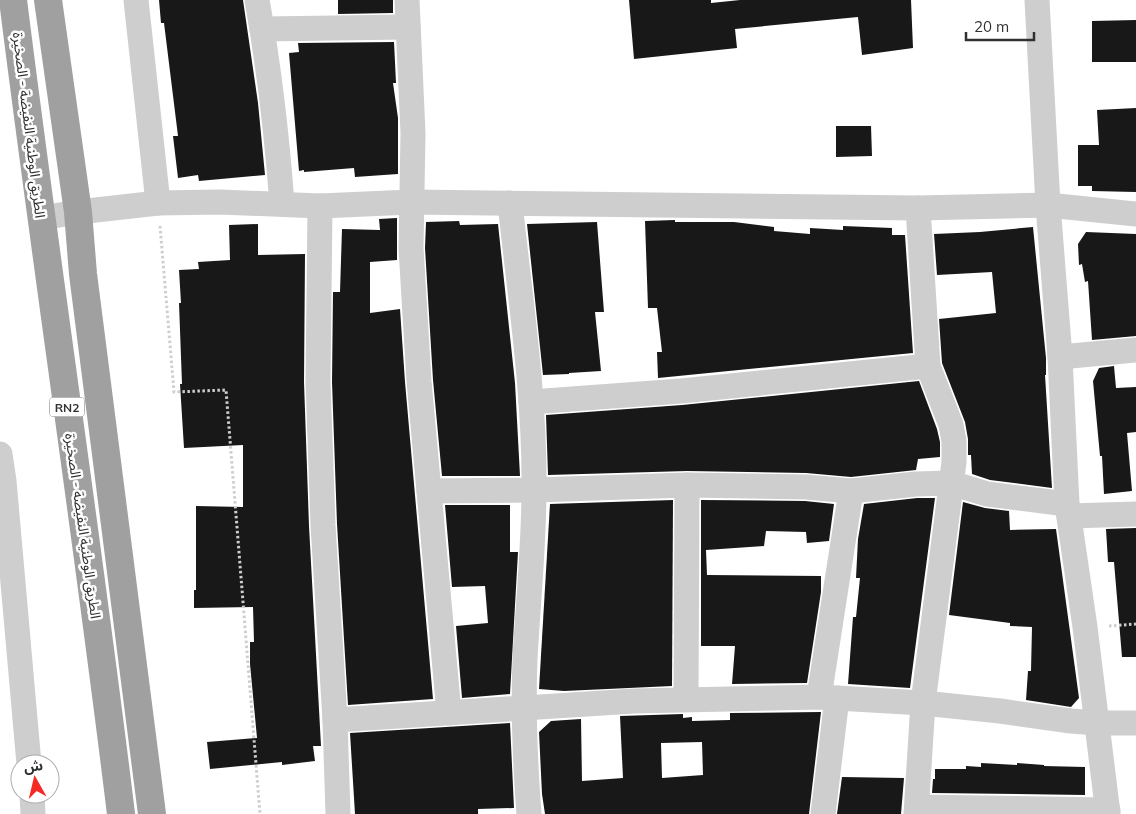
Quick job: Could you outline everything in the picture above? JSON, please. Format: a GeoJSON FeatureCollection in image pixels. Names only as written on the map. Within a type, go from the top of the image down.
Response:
{"type":"FeatureCollection","features":[{"type":"Feature","properties":{"kind":"highway","name":"الطريق الوطنية النفيضة - الصخيرة"},"geometry":{"type":"LineString","coordinates":[[13,0],[122,814]]}},
{"type":"Feature","properties":{"kind":"highway","name":"RN2"},"geometry":{"type":"LineString","coordinates":[[48,0],[78,212],[83,274],[152,814]]}},
{"type":"Feature","properties":{"kind":"street"},"geometry":{"type":"LineString","coordinates":[[136,0],[158,203]]}},
{"type":"Feature","properties":{"kind":"street"},"geometry":{"type":"LineString","coordinates":[[256,0],[262,29],[280,166],[282,204]]}},
{"type":"Feature","properties":{"kind":"street"},"geometry":{"type":"LineString","coordinates":[[408,0],[413,133],[411,248],[419,381],[449,713]]}},
{"type":"Feature","properties":{"kind":"street"},"geometry":{"type":"LineString","coordinates":[[918,208],[928,366],[951,425],[954,441],[951,483],[923,703],[916,811],[1108,812],[1068,510],[1037,0]]}},
{"type":"Feature","properties":{"kind":"street"},"geometry":{"type":"LineString","coordinates":[[262,29],[408,27]]}},
{"type":"Feature","properties":{"kind":"street"},"geometry":{"type":"LineString","coordinates":[[41,218],[158,203],[220,202],[320,206],[411,202],[918,208],[1048,205],[1136,214]]}},
{"type":"Feature","properties":{"kind":"street"},"geometry":{"type":"LineString","coordinates":[[510,203],[531,402],[534,490],[525,661],[524,745],[529,814]]}},
{"type":"Feature","properties":{"kind":"street"},"geometry":{"type":"LineString","coordinates":[[320,206],[318,392],[322,525],[335,720],[338,814]]}},
{"type":"Feature","properties":{"kind":"street"},"geometry":{"type":"LineString","coordinates":[[1060,356],[1136,350]]}},
{"type":"Feature","properties":{"kind":"street"},"geometry":{"type":"LineString","coordinates":[[531,402],[681,391],[928,366]]}},
{"type":"Feature","properties":{"kind":"street"},"geometry":{"type":"LineString","coordinates":[[0,454],[28,754]]}},
{"type":"Feature","properties":{"kind":"street"},"geometry":{"type":"LineString","coordinates":[[428,491],[534,490],[687,484],[806,487],[852,491],[916,484],[951,483],[987,494],[1068,510],[1136,514]]}},
{"type":"Feature","properties":{"kind":"street"},"geometry":{"type":"LineString","coordinates":[[686,699],[687,484]]}},
{"type":"Feature","properties":{"kind":"street"},"geometry":{"type":"LineString","coordinates":[[823,814],[828,697],[852,491]]}},
{"type":"Feature","properties":{"kind":"street"},"geometry":{"type":"LineString","coordinates":[[335,720],[525,707],[686,699],[828,697],[923,703],[1097,723],[1136,723]]}},
{"type":"Feature","properties":{"kind":"path"},"geometry":{"type":"LineString","coordinates":[[158,203],[174,392],[226,390],[260,814]]}},
{"type":"Feature","properties":{"kind":"building"},"geometry":{"type":"Polygon","coordinates":[[[159,0],[243,0],[258,103],[265,175],[199,181],[198,175],[178,178],[173,136],[178,136],[164,23],[161,23],[159,0]]]}},
{"type":"Feature","properties":{"kind":"building"},"geometry":{"type":"Polygon","coordinates":[[[338,0],[393,0],[393,13],[338,14],[338,0]]]}},
{"type":"Feature","properties":{"kind":"building"},"geometry":{"type":"Polygon","coordinates":[[[629,0],[711,0],[711,3],[740,0],[911,0],[913,48],[862,55],[858,17],[735,29],[737,48],[634,59],[629,0]]]}},
{"type":"Feature","properties":{"kind":"building"},"geometry":{"type":"Polygon","coordinates":[[[1136,20],[1136,62],[1092,62],[1092,21],[1136,20]]]}},
{"type":"Feature","properties":{"kind":"building"},"geometry":{"type":"Polygon","coordinates":[[[394,42],[396,83],[393,83],[398,118],[398,174],[355,177],[354,168],[299,171],[289,53],[299,52],[298,43],[394,42]]]}},
{"type":"Feature","properties":{"kind":"building"},"geometry":{"type":"Polygon","coordinates":[[[1136,108],[1136,192],[1092,191],[1092,186],[1078,186],[1078,145],[1099,145],[1097,110],[1136,108]]]}},
{"type":"Feature","properties":{"kind":"building"},"geometry":{"type":"Polygon","coordinates":[[[836,126],[871,126],[872,156],[836,157],[836,126]]]}},
{"type":"Feature","properties":{"kind":"building"},"geometry":{"type":"Polygon","coordinates":[[[397,218],[397,260],[370,262],[370,313],[400,309],[433,699],[348,705],[337,524],[332,382],[333,292],[340,292],[342,229],[380,230],[379,219],[397,218]]]}},
{"type":"Feature","properties":{"kind":"building"},"geometry":{"type":"Polygon","coordinates":[[[675,220],[675,222],[734,222],[774,227],[774,231],[810,234],[810,228],[843,230],[843,226],[892,228],[892,235],[905,235],[913,353],[658,378],[657,352],[662,352],[657,308],[648,308],[645,221],[675,220]]]}},
{"type":"Feature","properties":{"kind":"building"},"geometry":{"type":"Polygon","coordinates":[[[459,221],[460,225],[498,224],[515,383],[520,476],[442,476],[433,380],[425,248],[426,222],[459,221]]]}},
{"type":"Feature","properties":{"kind":"building"},"geometry":{"type":"Polygon","coordinates":[[[597,222],[604,312],[595,312],[601,371],[543,375],[527,224],[597,222]]]}},
{"type":"Feature","properties":{"kind":"building"},"geometry":{"type":"Polygon","coordinates":[[[258,224],[258,255],[305,254],[304,382],[309,526],[321,746],[313,746],[315,761],[282,765],[282,762],[210,769],[207,742],[257,738],[250,664],[250,642],[254,642],[253,607],[194,608],[194,590],[196,590],[196,506],[243,507],[243,445],[184,448],[180,384],[182,384],[179,270],[199,269],[198,262],[230,260],[229,225],[258,224]]]}},
{"type":"Feature","properties":{"kind":"building"},"geometry":{"type":"Polygon","coordinates":[[[1033,227],[1046,358],[1045,375],[1052,488],[990,480],[972,474],[971,455],[968,455],[965,422],[942,363],[939,319],[996,313],[992,272],[937,275],[934,234],[1033,227]]]}},
{"type":"Feature","properties":{"kind":"building"},"geometry":{"type":"Polygon","coordinates":[[[1086,232],[1136,234],[1136,336],[1092,340],[1088,281],[1085,282],[1082,264],[1079,265],[1078,244],[1086,232]]]}},
{"type":"Feature","properties":{"kind":"building"},"geometry":{"type":"Polygon","coordinates":[[[1114,366],[1116,388],[1136,387],[1136,432],[1127,433],[1132,491],[1104,494],[1102,456],[1100,456],[1093,381],[1099,368],[1114,366]]]}},
{"type":"Feature","properties":{"kind":"building"},"geometry":{"type":"Polygon","coordinates":[[[919,381],[937,429],[940,442],[940,457],[918,459],[916,470],[851,477],[806,473],[687,471],[548,475],[546,415],[682,405],[919,381]]]}},
{"type":"Feature","properties":{"kind":"building"},"geometry":{"type":"Polygon","coordinates":[[[917,498],[935,498],[910,688],[848,684],[853,617],[856,617],[860,578],[856,578],[858,539],[864,504],[917,498]]]}},
{"type":"Feature","properties":{"kind":"building"},"geometry":{"type":"Polygon","coordinates":[[[673,500],[672,686],[564,691],[539,689],[550,504],[673,500]]]}},
{"type":"Feature","properties":{"kind":"building"},"geometry":{"type":"Polygon","coordinates":[[[701,500],[805,501],[834,504],[829,541],[807,543],[806,532],[766,531],[764,546],[706,550],[707,575],[821,576],[821,592],[807,683],[732,684],[735,646],[701,646],[701,500]]]}},
{"type":"Feature","properties":{"kind":"building"},"geometry":{"type":"Polygon","coordinates":[[[963,502],[985,508],[1009,511],[1010,530],[1056,529],[1079,698],[1071,707],[1026,700],[1028,671],[1031,671],[1032,627],[1010,626],[1010,623],[949,615],[963,502]]]}},
{"type":"Feature","properties":{"kind":"building"},"geometry":{"type":"Polygon","coordinates":[[[445,505],[510,505],[510,552],[518,552],[510,694],[462,698],[456,626],[488,623],[485,586],[452,587],[445,505]]]}},
{"type":"Feature","properties":{"kind":"building"},"geometry":{"type":"Polygon","coordinates":[[[1136,528],[1136,657],[1122,657],[1114,562],[1108,562],[1106,529],[1136,528]]]}},
{"type":"Feature","properties":{"kind":"building"},"geometry":{"type":"Polygon","coordinates":[[[821,712],[809,814],[545,814],[542,794],[539,732],[551,721],[581,719],[582,781],[623,778],[620,716],[683,714],[683,718],[692,717],[692,721],[730,720],[730,713],[821,712]],[[702,742],[661,743],[662,778],[703,775],[702,742]]]}},
{"type":"Feature","properties":{"kind":"building"},"geometry":{"type":"Polygon","coordinates":[[[510,723],[514,808],[478,809],[478,814],[355,814],[350,733],[510,723]]]}},
{"type":"Feature","properties":{"kind":"building"},"geometry":{"type":"Polygon","coordinates":[[[981,763],[1085,767],[1085,795],[932,793],[935,769],[966,769],[966,766],[981,767],[981,763]]]}},
{"type":"Feature","properties":{"kind":"building"},"geometry":{"type":"Polygon","coordinates":[[[842,777],[904,778],[901,814],[837,814],[842,777]]]}}]}
